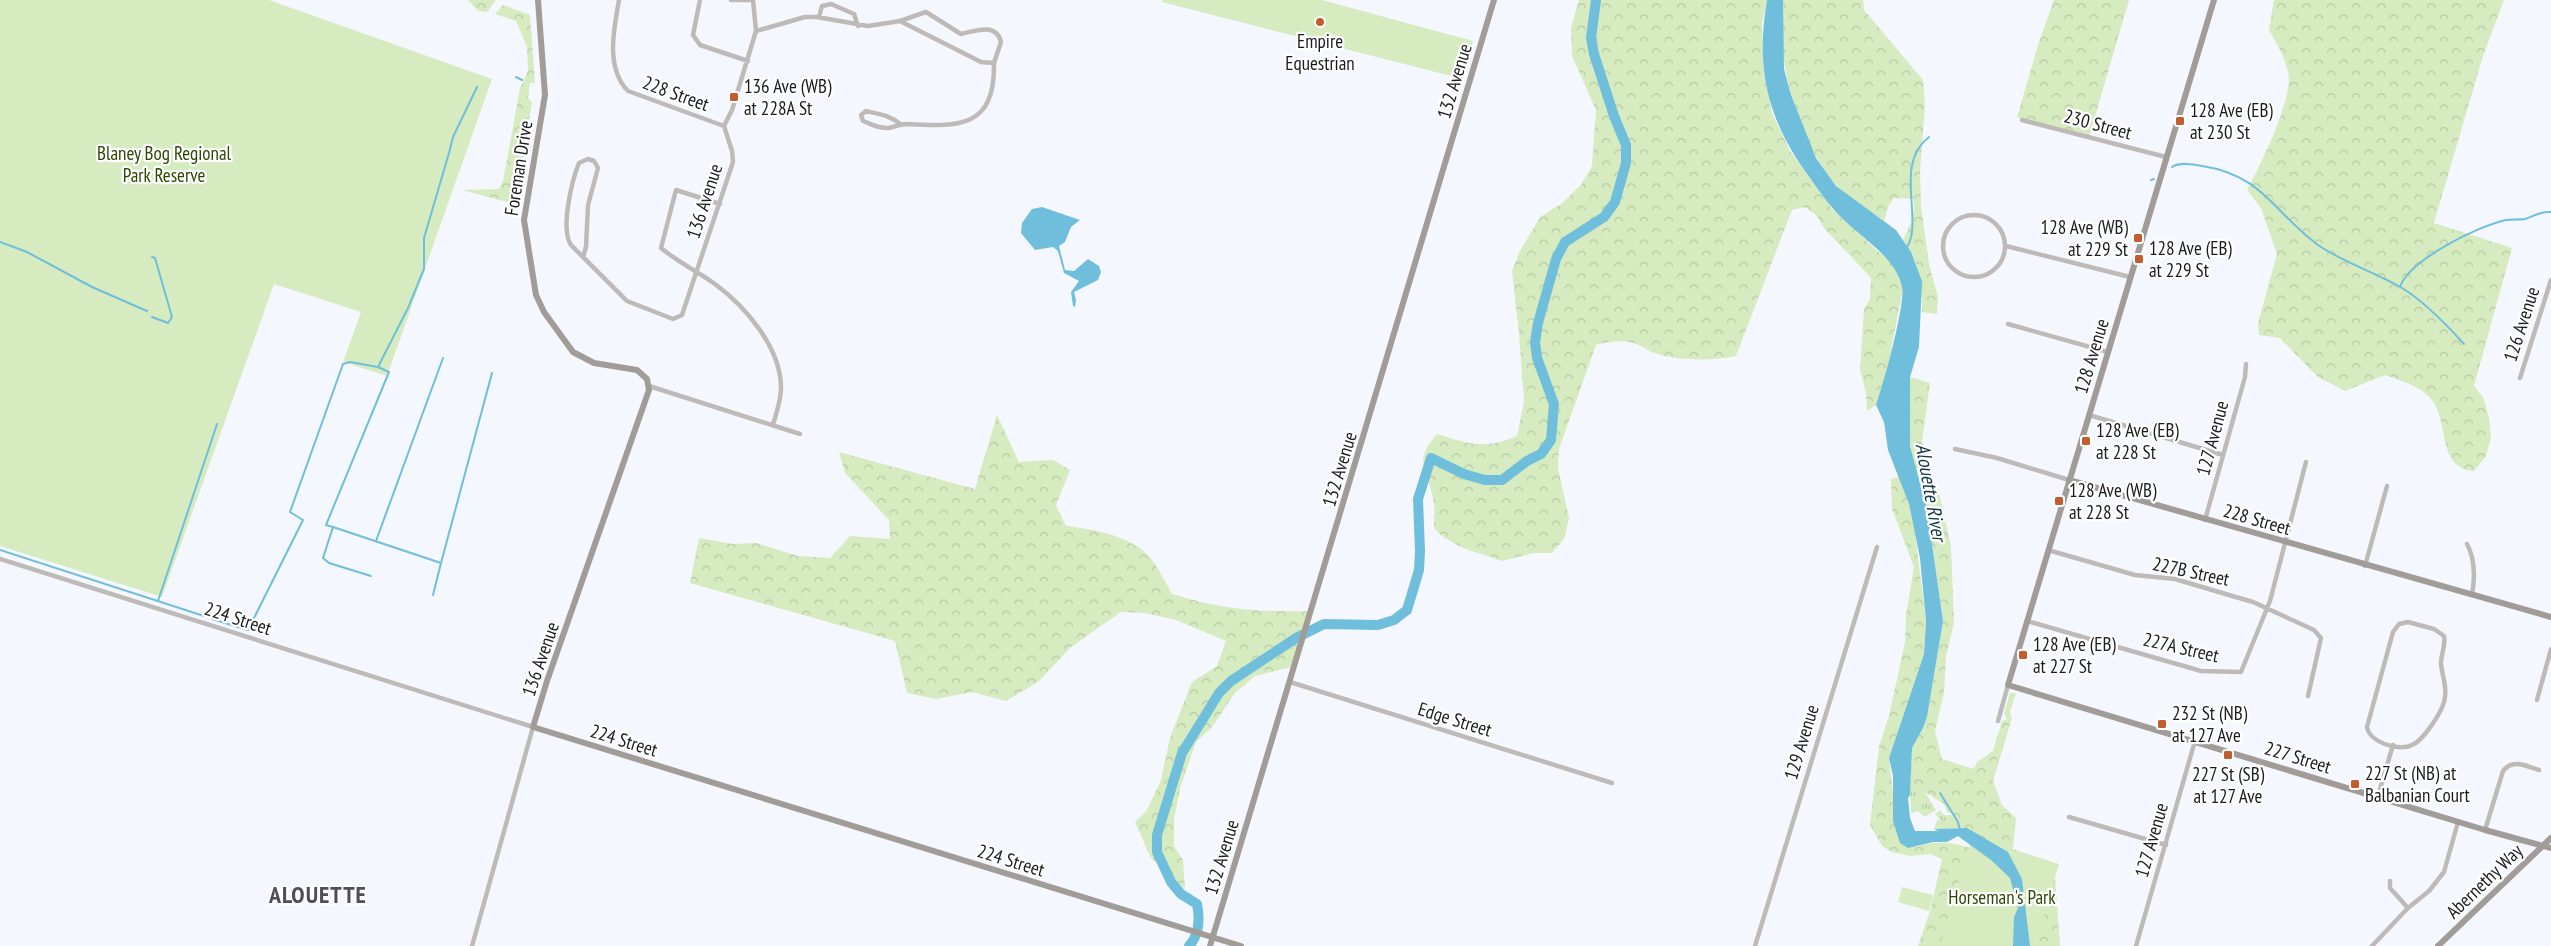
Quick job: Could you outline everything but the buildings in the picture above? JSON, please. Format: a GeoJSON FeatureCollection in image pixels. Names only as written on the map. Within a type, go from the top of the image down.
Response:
{"type":"FeatureCollection","features":[{"type":"Feature","properties":{"kind":"street","name":"Foreman Drive"},"geometry":{"type":"LineString","coordinates":[[538,0],[545,95],[524,220],[536,295],[544,312],[573,352],[594,362],[636,370],[644,375],[649,386],[800,434]]}},
{"type":"Feature","properties":{"kind":"street","name":"228 Street"},"geometry":{"type":"LineString","coordinates":[[619,0],[613,32],[616,73],[620,84],[628,91],[724,126]]}},
{"type":"Feature","properties":{"kind":"street"},"geometry":{"type":"LineString","coordinates":[[700,0],[693,35],[700,45],[748,61]]}},
{"type":"Feature","properties":{"kind":"street"},"geometry":{"type":"LineString","coordinates":[[724,126],[732,110],[756,31],[753,0],[731,0]]}},
{"type":"Feature","properties":{"kind":"street","name":"132 Avenue"},"geometry":{"type":"LineString","coordinates":[[1210,946],[1298,659],[1494,0]]}},
{"type":"Feature","properties":{"kind":"street","name":"128 Avenue"},"geometry":{"type":"LineString","coordinates":[[1998,721],[2214,0]]}},
{"type":"Feature","properties":{"kind":"street"},"geometry":{"type":"LineString","coordinates":[[819,17],[822,6],[831,4],[854,14],[858,26]]}},
{"type":"Feature","properties":{"kind":"street"},"geometry":{"type":"LineString","coordinates":[[756,31],[805,17],[819,17],[858,26],[900,21],[926,12],[961,34],[986,28],[996,32],[1001,42],[994,63],[992,94],[988,104],[979,114],[959,124],[936,126],[900,124],[885,128],[863,121],[861,115],[866,111],[890,117],[900,124]]}},
{"type":"Feature","properties":{"kind":"street"},"geometry":{"type":"LineString","coordinates":[[900,21],[981,62],[994,63]]}},
{"type":"Feature","properties":{"kind":"street","name":"230 Street"},"geometry":{"type":"LineString","coordinates":[[2022,120],[2166,157]]}},
{"type":"Feature","properties":{"kind":"street","name":"136 Avenue"},"geometry":{"type":"LineString","coordinates":[[582,257],[627,301],[673,319],[680,317],[720,204],[733,157],[724,126]]}},
{"type":"Feature","properties":{"kind":"street"},"geometry":{"type":"LineString","coordinates":[[588,159],[597,164],[598,168],[588,204],[586,247],[582,257],[567,240],[568,221],[575,172],[579,163],[588,159]]}},
{"type":"Feature","properties":{"kind":"street"},"geometry":{"type":"LineString","coordinates":[[720,204],[676,190],[661,248],[696,273],[714,283],[741,307],[752,320],[772,353],[781,387],[773,425]]}},
{"type":"Feature","properties":{"kind":"street"},"geometry":{"type":"LineString","coordinates":[[1972,215],[1987,217],[1996,223],[2004,236],[2006,246],[2004,256],[1996,269],[1977,278],[1962,275],[1953,270],[1944,257],[1943,246],[1944,236],[1953,223],[1972,215]]}},
{"type":"Feature","properties":{"kind":"street"},"geometry":{"type":"LineString","coordinates":[[2006,246],[2130,277]]}},
{"type":"Feature","properties":{"kind":"street","name":"126 Avenue"},"geometry":{"type":"LineString","coordinates":[[2520,378],[2551,280]]}},
{"type":"Feature","properties":{"kind":"street"},"geometry":{"type":"LineString","coordinates":[[2008,324],[2108,352]]}},
{"type":"Feature","properties":{"kind":"street","name":"127 Avenue"},"geometry":{"type":"LineString","coordinates":[[2205,520],[2245,377],[2246,364]]}},
{"type":"Feature","properties":{"kind":"street","name":"136 Avenue"},"geometry":{"type":"LineString","coordinates":[[472,946],[547,681],[648,397],[649,386]]}},
{"type":"Feature","properties":{"kind":"street"},"geometry":{"type":"LineString","coordinates":[[2089,415],[2223,454]]}},
{"type":"Feature","properties":{"kind":"street","name":"228 Street"},"geometry":{"type":"LineString","coordinates":[[1955,450],[1996,458],[2205,520],[2551,618]]}},
{"type":"Feature","properties":{"kind":"street"},"geometry":{"type":"LineString","coordinates":[[2267,608],[2277,579],[2306,462]]}},
{"type":"Feature","properties":{"kind":"street"},"geometry":{"type":"LineString","coordinates":[[2365,566],[2387,486]]}},
{"type":"Feature","properties":{"kind":"street"},"geometry":{"type":"LineString","coordinates":[[2467,544],[2472,553],[2474,580],[2472,595]]}},
{"type":"Feature","properties":{"kind":"street","name":"129 Avenue"},"geometry":{"type":"LineString","coordinates":[[1755,946],[1876,546]]}},
{"type":"Feature","properties":{"kind":"street","name":"227B Street"},"geometry":{"type":"LineString","coordinates":[[2048,550],[2135,575],[2182,581],[2246,600],[2314,630],[2321,638],[2308,696]]}},
{"type":"Feature","properties":{"kind":"street","name":"224 Street"},"geometry":{"type":"LineString","coordinates":[[0,559],[533,727],[1241,946]]}},
{"type":"Feature","properties":{"kind":"street","name":"227A Street"},"geometry":{"type":"LineString","coordinates":[[2027,621],[2201,671],[2241,672],[2267,608]]}},
{"type":"Feature","properties":{"kind":"street"},"geometry":{"type":"LineString","coordinates":[[2408,622],[2434,629],[2444,636],[2441,662],[2446,691],[2439,714],[2415,744],[2406,747],[2392,745],[2374,739],[2368,733],[2367,727],[2393,632],[2399,624],[2408,622]]}},
{"type":"Feature","properties":{"kind":"street"},"geometry":{"type":"LineString","coordinates":[[2537,700],[2551,649]]}},
{"type":"Feature","properties":{"kind":"street","name":"Edge Street"},"geometry":{"type":"LineString","coordinates":[[1290,682],[1612,783]]}},
{"type":"Feature","properties":{"kind":"street","name":"227 Street"},"geometry":{"type":"LineString","coordinates":[[2008,685],[2378,796],[2458,822],[2551,848]]}},
{"type":"Feature","properties":{"kind":"street","name":"127 Avenue"},"geometry":{"type":"LineString","coordinates":[[2136,946],[2195,741]]}},
{"type":"Feature","properties":{"kind":"street"},"geometry":{"type":"LineString","coordinates":[[2378,796],[2392,745]]}},
{"type":"Feature","properties":{"kind":"street"},"geometry":{"type":"LineString","coordinates":[[2485,830],[2503,771],[2508,765],[2516,762],[2539,770]]}},
{"type":"Feature","properties":{"kind":"street"},"geometry":{"type":"LineString","coordinates":[[2069,816],[2166,845]]}},
{"type":"Feature","properties":{"kind":"street"},"geometry":{"type":"LineString","coordinates":[[2372,946],[2408,908],[2429,891],[2444,872],[2458,822]]}},
{"type":"Feature","properties":{"kind":"street","name":"Abernethy Way"},"geometry":{"type":"LineString","coordinates":[[2438,946],[2551,838]]}},
{"type":"Feature","properties":{"kind":"street"},"geometry":{"type":"LineString","coordinates":[[2390,881],[2390,888],[2408,908]]}},
{"type":"Feature","properties":{"kind":"green space","name":"Blaney Bog Regional Park Reserve"},"geometry":{"type":"Polygon","coordinates":[[[0,0],[269,0],[492,79],[387,376],[343,362],[361,312],[274,284],[162,597],[0,546],[0,0]]]}},
{"type":"Feature","properties":{"kind":"green space"},"geometry":{"type":"Polygon","coordinates":[[[468,0],[496,0],[487,12],[478,11],[468,0]]]}},
{"type":"Feature","properties":{"kind":"green space","name":"Empire Equestrian"},"geometry":{"type":"Polygon","coordinates":[[[1162,0],[1322,0],[1473,41],[1463,79],[1162,2],[1162,0]]]}},
{"type":"Feature","properties":{"kind":"green space"},"geometry":{"type":"Polygon","coordinates":[[[1579,0],[1767,0],[1762,24],[1764,73],[1772,113],[1790,151],[1833,210],[1895,267],[1903,288],[1884,386],[1876,405],[1867,411],[1866,393],[1860,370],[1864,309],[1870,299],[1871,278],[1824,228],[1817,216],[1805,207],[1792,210],[1736,356],[1684,359],[1664,356],[1630,342],[1596,345],[1559,449],[1558,468],[1569,518],[1564,539],[1552,553],[1534,553],[1502,561],[1463,548],[1443,537],[1434,528],[1434,504],[1423,461],[1429,444],[1437,434],[1477,444],[1495,443],[1517,436],[1524,402],[1512,271],[1520,251],[1540,217],[1561,204],[1581,185],[1592,166],[1596,110],[1572,56],[1571,28],[1579,0]]]}},
{"type":"Feature","properties":{"kind":"green space"},"geometry":{"type":"Polygon","coordinates":[[[1783,0],[1863,0],[1864,10],[1923,80],[1925,107],[1920,170],[1921,207],[1929,264],[1938,297],[1937,314],[1922,312],[1919,274],[1913,257],[1903,240],[1913,215],[1913,199],[1894,198],[1889,205],[1884,221],[1852,199],[1835,184],[1810,145],[1792,97],[1786,72],[1782,47],[1781,22],[1783,0]]]}},
{"type":"Feature","properties":{"kind":"green space"},"geometry":{"type":"Polygon","coordinates":[[[2054,0],[2129,0],[2089,137],[2017,117],[2038,45],[2054,0]]]}},
{"type":"Feature","properties":{"kind":"green space"},"geometry":{"type":"Polygon","coordinates":[[[2274,0],[2504,0],[2483,56],[2434,223],[2512,248],[2474,386],[2483,397],[2489,417],[2491,438],[2486,456],[2474,471],[2463,468],[2455,463],[2446,445],[2434,403],[2430,397],[2419,389],[2385,375],[2345,391],[2318,377],[2280,338],[2259,335],[2258,323],[2277,254],[2261,208],[2247,190],[2275,132],[2286,98],[2288,84],[2288,72],[2285,61],[2269,30],[2274,0]]]}},
{"type":"Feature","properties":{"kind":"green space"},"geometry":{"type":"Polygon","coordinates":[[[503,5],[530,15],[535,83],[530,83],[528,98],[532,102],[515,204],[462,190],[499,189],[503,181],[520,88],[528,71],[527,47],[516,21],[495,14],[503,5]]]}},
{"type":"Feature","properties":{"kind":"green space"},"geometry":{"type":"Polygon","coordinates":[[[1910,377],[1930,383],[1922,441],[1928,469],[1938,489],[1951,546],[1954,623],[1946,656],[1944,693],[1935,731],[1942,759],[1974,769],[1977,762],[1993,751],[2002,721],[2012,718],[1993,781],[2002,805],[2016,818],[2013,849],[2049,861],[2055,877],[2060,946],[2030,946],[1967,828],[1960,828],[1954,815],[1947,812],[1944,804],[1925,792],[1910,788],[1912,747],[1927,717],[1943,621],[1927,509],[1910,446],[1910,377]]]}},
{"type":"Feature","properties":{"kind":"green space"},"geometry":{"type":"Polygon","coordinates":[[[997,415],[1019,462],[1053,460],[1070,470],[1056,505],[1066,526],[1112,535],[1138,547],[1149,556],[1172,594],[1225,607],[1275,611],[1312,611],[1295,666],[1255,676],[1235,693],[1212,727],[1196,742],[1181,785],[1174,819],[1174,846],[1183,860],[1185,889],[1151,858],[1135,822],[1147,810],[1161,780],[1170,738],[1192,682],[1217,666],[1226,641],[1176,620],[1145,613],[1121,612],[1071,647],[1038,682],[1006,701],[972,692],[936,699],[907,693],[895,641],[690,583],[699,538],[733,544],[756,543],[798,556],[830,558],[850,536],[890,539],[889,520],[845,473],[839,452],[975,489],[997,415]]]}},
{"type":"Feature","properties":{"kind":"green space"},"geometry":{"type":"Polygon","coordinates":[[[1899,477],[1909,504],[1915,533],[1926,621],[1924,654],[1889,758],[1893,794],[1915,847],[1940,842],[1964,846],[1980,852],[2013,946],[1918,946],[1930,911],[1942,859],[1930,854],[1910,856],[1892,852],[1882,846],[1870,825],[1879,746],[1889,716],[1905,642],[1906,615],[1914,567],[1892,509],[1891,479],[1899,477]]]}},
{"type":"Feature","properties":{"kind":"green space"},"geometry":{"type":"Polygon","coordinates":[[[2010,693],[2016,693],[2010,712],[2012,718],[2007,720],[2004,713],[2010,693]]]}},
{"type":"Feature","properties":{"kind":"green space"},"geometry":{"type":"Polygon","coordinates":[[[1910,788],[1925,792],[1936,810],[1925,817],[1918,811],[1911,814],[1910,788]]]}},
{"type":"Feature","properties":{"kind":"green space"},"geometry":{"type":"Polygon","coordinates":[[[1940,810],[1944,815],[1954,815],[1960,828],[1934,829],[1937,820],[1942,822],[1935,814],[1940,810]]]}},
{"type":"Feature","properties":{"kind":"green space","name":"Horseman's Park"},"geometry":{"type":"Polygon","coordinates":[[[1972,838],[2059,864],[2035,946],[1940,946],[1972,838]]]}},
{"type":"Feature","properties":{"kind":"green space"},"geometry":{"type":"Polygon","coordinates":[[[1902,887],[1933,895],[1929,911],[1898,902],[1902,887]]]}},
{"type":"Feature","properties":{"kind":"water"},"geometry":{"type":"Polygon","coordinates":[[[1767,0],[1783,0],[1784,69],[1791,95],[1816,158],[1836,186],[1896,230],[1911,252],[1922,281],[1919,347],[1910,377],[1910,446],[1927,509],[1943,621],[1927,717],[1912,748],[1910,795],[1908,798],[1910,818],[1915,831],[1967,828],[2008,852],[2022,879],[2030,946],[2013,946],[2014,917],[2018,908],[2010,878],[1991,860],[1958,836],[1947,842],[1933,842],[1908,848],[1900,843],[1893,821],[1893,776],[1889,758],[1924,654],[1926,621],[1920,558],[1909,504],[1888,450],[1884,422],[1876,405],[1884,381],[1901,309],[1902,287],[1899,277],[1887,259],[1846,222],[1827,201],[1796,157],[1784,136],[1768,94],[1764,72],[1764,26],[1767,0]]]}},
{"type":"Feature","properties":{"kind":"water"},"geometry":{"type":"Polygon","coordinates":[[[1042,207],[1080,220],[1071,227],[1065,242],[1059,246],[1065,270],[1074,271],[1088,259],[1099,266],[1101,272],[1098,280],[1074,292],[1075,307],[1073,306],[1071,292],[1079,281],[1064,273],[1058,251],[1053,247],[1035,250],[1021,233],[1022,223],[1032,209],[1042,207]]]}},
{"type":"Feature","properties":{"kind":"waterway"},"geometry":{"type":"LineString","coordinates":[[1189,946],[1193,941],[1198,926],[1197,904],[1181,894],[1171,882],[1157,852],[1157,835],[1182,753],[1219,693],[1231,681],[1296,638],[1324,624],[1378,625],[1394,620],[1407,610],[1419,570],[1418,499],[1431,458],[1464,474],[1485,480],[1502,480],[1527,461],[1541,454],[1551,440],[1554,404],[1537,358],[1535,342],[1538,323],[1556,259],[1565,242],[1604,217],[1615,202],[1626,163],[1626,145],[1614,116],[1594,54],[1591,38],[1596,0]]}},
{"type":"Feature","properties":{"kind":"waterway"},"geometry":{"type":"LineString","coordinates":[[516,77],[522,80]]}},
{"type":"Feature","properties":{"kind":"waterway"},"geometry":{"type":"LineString","coordinates":[[212,619],[248,630],[303,520],[290,512],[343,364],[350,362],[378,367],[408,308],[424,269],[424,238],[453,137],[477,87]]}},
{"type":"Feature","properties":{"kind":"waterway"},"geometry":{"type":"LineString","coordinates":[[1907,247],[1913,222],[1911,192],[1913,162],[1918,148],[1929,137]]}},
{"type":"Feature","properties":{"kind":"waterway"},"geometry":{"type":"LineString","coordinates":[[2172,167],[2182,164],[2194,165],[2223,171],[2240,178],[2266,197],[2318,245],[2338,257],[2392,282],[2411,294],[2435,314],[2464,344]]}},
{"type":"Feature","properties":{"kind":"waterway"},"geometry":{"type":"LineString","coordinates":[[2400,287],[2416,266],[2446,246],[2479,229],[2506,220],[2525,219],[2541,213],[2551,212]]}},
{"type":"Feature","properties":{"kind":"waterway"},"geometry":{"type":"LineString","coordinates":[[0,242],[27,252],[92,287],[147,311]]}},
{"type":"Feature","properties":{"kind":"waterway"},"geometry":{"type":"LineString","coordinates":[[152,257],[155,258],[172,317],[168,323],[152,317]]}},
{"type":"Feature","properties":{"kind":"waterway"},"geometry":{"type":"LineString","coordinates":[[376,541],[443,358]]}},
{"type":"Feature","properties":{"kind":"waterway"},"geometry":{"type":"LineString","coordinates":[[371,576],[329,563],[323,558],[333,527],[326,525],[389,372],[378,367]]}},
{"type":"Feature","properties":{"kind":"waterway"},"geometry":{"type":"LineString","coordinates":[[441,563],[492,373]]}},
{"type":"Feature","properties":{"kind":"waterway"},"geometry":{"type":"LineString","coordinates":[[158,601],[217,424]]}},
{"type":"Feature","properties":{"kind":"waterway"},"geometry":{"type":"LineString","coordinates":[[333,527],[441,563],[433,595]]}},
{"type":"Feature","properties":{"kind":"waterway"},"geometry":{"type":"LineString","coordinates":[[0,550],[204,616]]}},
{"type":"Feature","properties":{"kind":"waterway"},"geometry":{"type":"LineString","coordinates":[[1940,793],[1958,822],[1960,830]]}},
{"type":"Feature","properties":{"kind":"place","name":"Empire Equestrian"},"geometry":{"type":"Point","coordinates":[1320,22]}},
{"type":"Feature","properties":{"kind":"place","name":"136 Ave (WB) at 228A St"},"geometry":{"type":"Point","coordinates":[734,97]}},
{"type":"Feature","properties":{"kind":"place","name":"128 Ave (EB) at 230 St"},"geometry":{"type":"Point","coordinates":[2180,121]}},
{"type":"Feature","properties":{"kind":"place","name":"128 Ave (WB) at 229 St"},"geometry":{"type":"Point","coordinates":[2138,238]}},
{"type":"Feature","properties":{"kind":"place","name":"128 Ave (EB) at 229 St"},"geometry":{"type":"Point","coordinates":[2139,259]}},
{"type":"Feature","properties":{"kind":"place","name":"128 Ave (EB) at 228 St"},"geometry":{"type":"Point","coordinates":[2086,441]}},
{"type":"Feature","properties":{"kind":"place","name":"128 Ave (WB) at 228 St"},"geometry":{"type":"Point","coordinates":[2059,501]}},
{"type":"Feature","properties":{"kind":"place","name":"128 Ave (EB) at 227 St"},"geometry":{"type":"Point","coordinates":[2023,655]}},
{"type":"Feature","properties":{"kind":"place","name":"232 St (NB) at 127 Ave"},"geometry":{"type":"Point","coordinates":[2162,724]}},
{"type":"Feature","properties":{"kind":"place","name":"227 St (SB) at 127 Ave"},"geometry":{"type":"Point","coordinates":[2228,755]}},
{"type":"Feature","properties":{"kind":"place","name":"227 St (NB) at Balbanian Court"},"geometry":{"type":"Point","coordinates":[2355,784]}},
{"type":"Feature","properties":{"kind":"district","name":"ALOUETTE"},"geometry":{"type":"Point","coordinates":[318,895]}},
{"type":"Feature","properties":{"kind":"water label","name":"Alouette River"},"geometry":{"type":"Point","coordinates":[1931,492]}}]}
